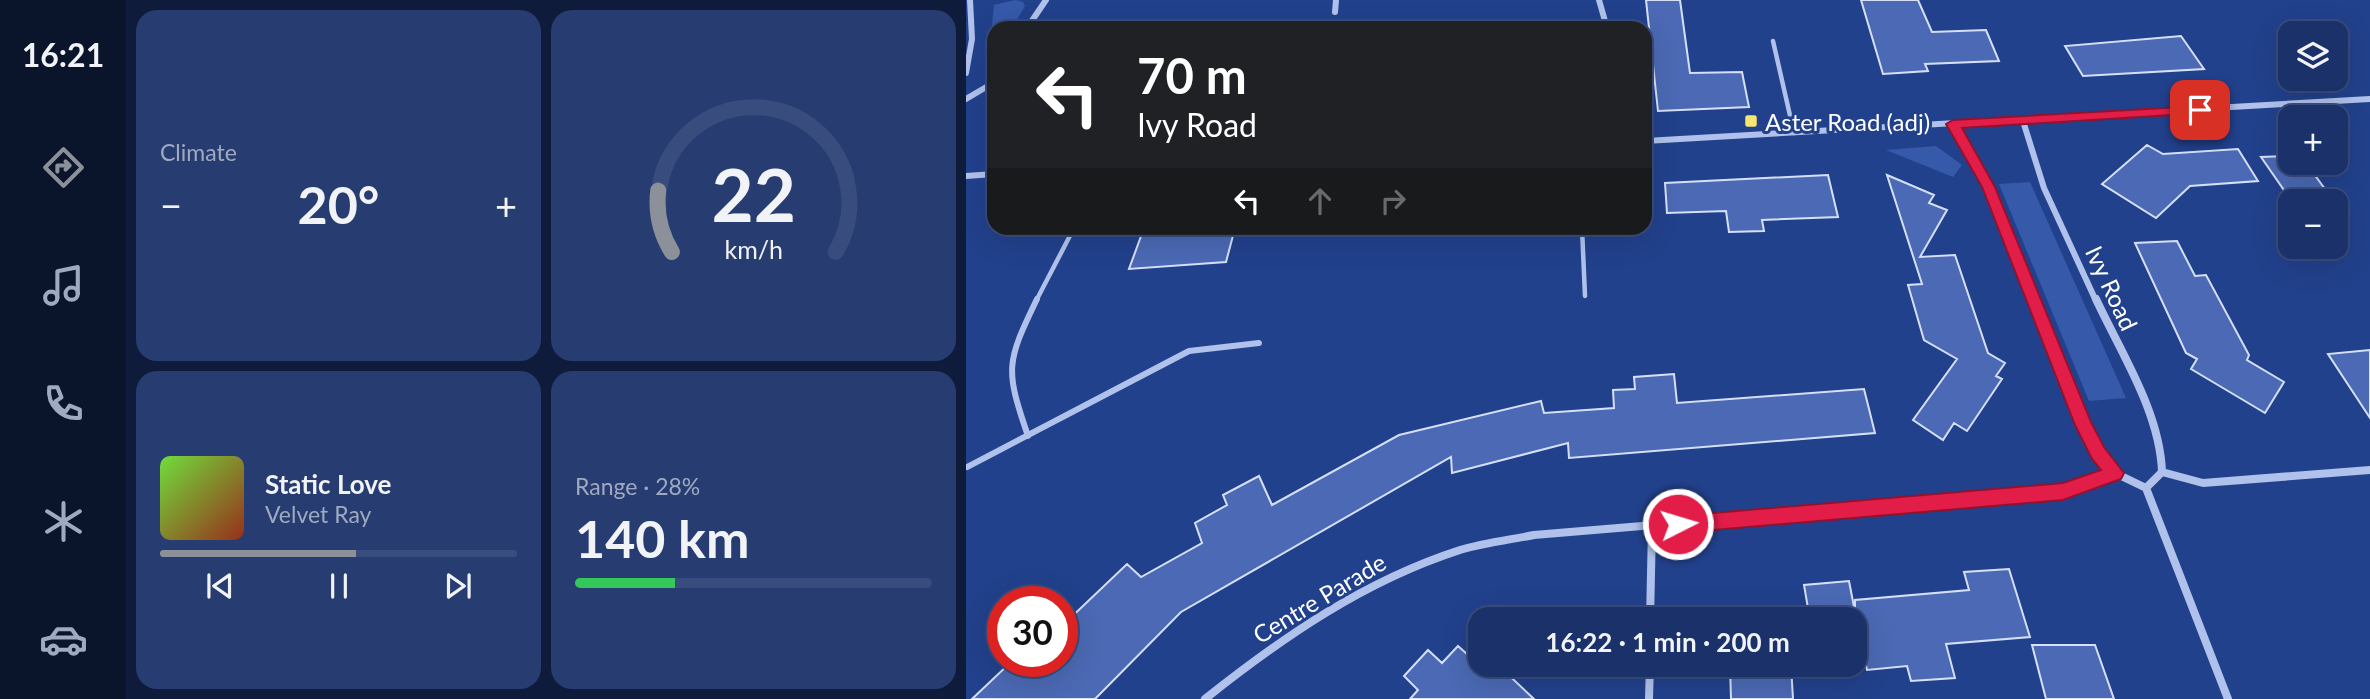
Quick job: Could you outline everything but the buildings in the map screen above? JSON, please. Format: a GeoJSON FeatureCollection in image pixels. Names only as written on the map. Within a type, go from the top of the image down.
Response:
{"type":"FeatureCollection","features":[{"type":"Feature","properties":{"kind":"street"},"geometry":{"type":"LineString","coordinates":[[966,73],[972,39],[970,0]]}},
{"type":"Feature","properties":{"kind":"street"},"geometry":{"type":"LineString","coordinates":[[1032,21],[1046,0]]}},
{"type":"Feature","properties":{"kind":"street"},"geometry":{"type":"LineString","coordinates":[[1335,12],[1336,0]]}},
{"type":"Feature","properties":{"kind":"street"},"geometry":{"type":"LineString","coordinates":[[1599,0],[1605,21]]}},
{"type":"Feature","properties":{"kind":"street"},"geometry":{"type":"LineString","coordinates":[[966,99],[987,87]]}},
{"type":"Feature","properties":{"kind":"street"},"geometry":{"type":"LineString","coordinates":[[1652,141],[2370,99]]}},
{"type":"Feature","properties":{"kind":"street","name":"Ivy Road"},"geometry":{"type":"LineString","coordinates":[[2023,121],[2044,188],[2152,419],[2161,444],[2162,472]]}},
{"type":"Feature","properties":{"kind":"street"},"geometry":{"type":"LineString","coordinates":[[1953,124],[1989,187],[2084,425],[2098,453],[2115,473],[2146,488],[2228,699]]}},
{"type":"Feature","properties":{"kind":"street"},"geometry":{"type":"LineString","coordinates":[[966,176],[987,174]]}},
{"type":"Feature","properties":{"kind":"street"},"geometry":{"type":"LineString","coordinates":[[2146,488],[2162,472],[2203,483],[2370,470]]}},
{"type":"Feature","properties":{"kind":"street","name":"Centre Parade"},"geometry":{"type":"LineString","coordinates":[[1205,699],[1267,649],[1339,603],[1403,571],[1462,550],[1534,535],[2063,491],[2115,473]]}},
{"type":"Feature","properties":{"kind":"street"},"geometry":{"type":"LineString","coordinates":[[1650,607],[1652,527]]}},
{"type":"Feature","properties":{"kind":"street"},"geometry":{"type":"LineString","coordinates":[[1649,699],[1650,677]]}},
{"type":"Feature","properties":{"kind":"lane"},"geometry":{"type":"LineString","coordinates":[[1773,41],[1794,133]]}},
{"type":"Feature","properties":{"kind":"lane"},"geometry":{"type":"LineString","coordinates":[[1028,436],[1013,396],[1010,370],[1024,329],[1071,235]]}},
{"type":"Feature","properties":{"kind":"lane"},"geometry":{"type":"LineString","coordinates":[[1582,235],[1585,296]]}},
{"type":"Feature","properties":{"kind":"lane"},"geometry":{"type":"LineString","coordinates":[[967,467],[1189,351],[1259,343]]}},
{"type":"Feature","properties":{"kind":"shaded area"},"geometry":{"type":"Polygon","coordinates":[[[1015,0],[1023,2],[1025,6],[1016,21],[992,21],[994,5],[1015,0]]]}},
{"type":"Feature","properties":{"kind":"shaded area"},"geometry":{"type":"Polygon","coordinates":[[[1936,146],[1962,165],[1953,177],[1886,150],[1936,146]]]}},
{"type":"Feature","properties":{"kind":"shaded area"},"geometry":{"type":"Polygon","coordinates":[[[2030,182],[2126,398],[2089,401],[1999,184],[2030,182]]]}},
{"type":"Feature","properties":{"kind":"place","name":"Aster Road (adj)"},"geometry":{"type":"Point","coordinates":[1751,121]}},
{"type":"Feature","properties":{"kind":"route"},"geometry":{"type":"LineString","coordinates":[[1678,524],[2063,491],[2115,473],[2098,453],[2084,425],[1989,187],[1966,152],[1953,124],[2200,110]]}}]}
